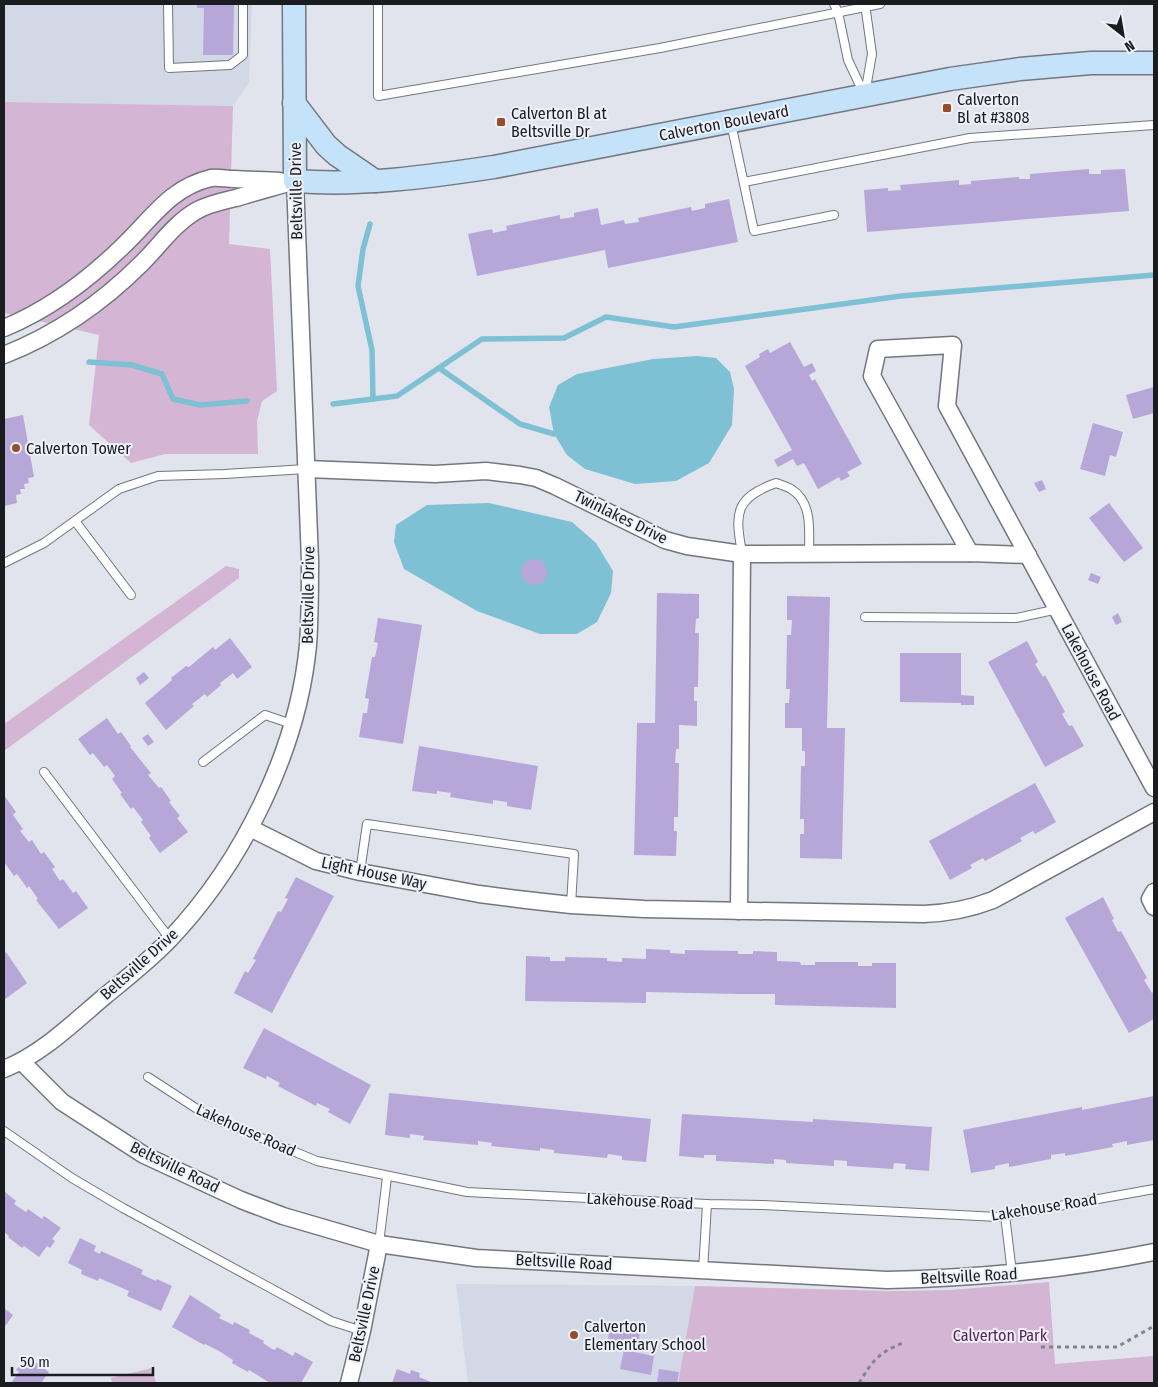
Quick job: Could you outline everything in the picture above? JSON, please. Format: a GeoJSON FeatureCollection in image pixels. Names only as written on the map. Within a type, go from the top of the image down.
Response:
{"type":"FeatureCollection","features":[{"type":"Feature","properties":{"kind":"street","name":"Beltsville Drive"},"geometry":{"type":"LineString","coordinates":[[4,1069],[22,1062],[66,1029],[170,939],[201,903],[224,871],[250,828],[278,767],[292,724],[308,646],[310,607],[310,561],[294,181],[294,4]]}},
{"type":"Feature","properties":{"kind":"street","name":"Calverton Boulevard"},"geometry":{"type":"LineString","coordinates":[[294,181],[332,184],[419,178],[494,167],[950,79],[1020,69],[1091,63],[1154,63]]}},
{"type":"Feature","properties":{"kind":"street"},"geometry":{"type":"LineString","coordinates":[[294,102],[326,146],[375,181]]}},
{"type":"Feature","properties":{"kind":"street"},"geometry":{"type":"LineString","coordinates":[[4,328],[17,323],[58,299],[88,277],[123,246],[163,203],[187,187],[213,178],[294,181]]}},
{"type":"Feature","properties":{"kind":"street"},"geometry":{"type":"LineString","coordinates":[[4,355],[28,346],[72,320],[104,296],[141,264],[180,222],[198,210],[218,202],[294,181]]}},
{"type":"Feature","properties":{"kind":"street"},"geometry":{"type":"LineString","coordinates":[[123,246],[141,264]]}},
{"type":"Feature","properties":{"kind":"street","name":"Lakehouse Road"},"geometry":{"type":"LineString","coordinates":[[970,553],[872,376],[878,349],[953,345],[947,406],[1154,788]]}},
{"type":"Feature","properties":{"kind":"street","name":"Twinlakes Drive"},"geometry":{"type":"LineString","coordinates":[[306,469],[435,474],[486,471],[536,478],[613,513],[664,540],[687,546],[742,554],[970,553],[1028,555]]}},
{"type":"Feature","properties":{"kind":"street"},"geometry":{"type":"LineString","coordinates":[[739,911],[742,554]]}},
{"type":"Feature","properties":{"kind":"street","name":"Light House Way"},"geometry":{"type":"LineString","coordinates":[[250,828],[316,861],[360,872],[479,894],[571,906],[924,914],[969,909],[994,900],[1154,812]]}},
{"type":"Feature","properties":{"kind":"street"},"geometry":{"type":"LineString","coordinates":[[1154,892],[1150,899],[1154,907]]}},
{"type":"Feature","properties":{"kind":"street","name":"Beltsville Road"},"geometry":{"type":"LineString","coordinates":[[22,1062],[62,1102],[144,1155],[240,1200],[283,1216],[379,1244],[476,1258],[887,1280],[941,1279],[1012,1274],[1103,1262],[1154,1252]]}},
{"type":"Feature","properties":{"kind":"street","name":"Beltsville Drive"},"geometry":{"type":"LineString","coordinates":[[349,1383],[362,1331],[379,1244]]}},
{"type":"Feature","properties":{"kind":"lane"},"geometry":{"type":"LineString","coordinates":[[168,4],[169,68],[230,65],[243,55],[243,4]]}},
{"type":"Feature","properties":{"kind":"lane"},"geometry":{"type":"LineString","coordinates":[[378,4],[378,96],[660,48],[865,5],[880,4]]}},
{"type":"Feature","properties":{"kind":"lane"},"geometry":{"type":"LineString","coordinates":[[834,4],[838,12],[848,60],[865,96]]}},
{"type":"Feature","properties":{"kind":"lane"},"geometry":{"type":"LineString","coordinates":[[865,5],[872,54],[865,96]]}},
{"type":"Feature","properties":{"kind":"lane"},"geometry":{"type":"LineString","coordinates":[[731,121],[754,231],[834,215]]}},
{"type":"Feature","properties":{"kind":"lane"},"geometry":{"type":"LineString","coordinates":[[744,182],[970,138],[1154,125]]}},
{"type":"Feature","properties":{"kind":"lane"},"geometry":{"type":"LineString","coordinates":[[4,563],[44,543],[119,489],[158,476],[306,469]]}},
{"type":"Feature","properties":{"kind":"lane"},"geometry":{"type":"LineString","coordinates":[[742,554],[737,524],[741,505],[759,489],[776,483],[792,489],[803,502],[809,519],[809,553]]}},
{"type":"Feature","properties":{"kind":"lane"},"geometry":{"type":"LineString","coordinates":[[75,521],[131,595]]}},
{"type":"Feature","properties":{"kind":"lane"},"geometry":{"type":"LineString","coordinates":[[865,617],[1016,618],[1058,609]]}},
{"type":"Feature","properties":{"kind":"lane"},"geometry":{"type":"LineString","coordinates":[[203,762],[265,716],[292,724]]}},
{"type":"Feature","properties":{"kind":"lane"},"geometry":{"type":"LineString","coordinates":[[44,772],[170,939]]}},
{"type":"Feature","properties":{"kind":"lane"},"geometry":{"type":"LineString","coordinates":[[360,872],[367,824],[574,854],[571,906]]}},
{"type":"Feature","properties":{"kind":"lane","name":"Lakehouse Road"},"geometry":{"type":"LineString","coordinates":[[148,1077],[208,1116],[317,1161],[387,1177],[468,1192],[978,1216],[1005,1215],[1154,1189]]}},
{"type":"Feature","properties":{"kind":"lane"},"geometry":{"type":"LineString","coordinates":[[4,1131],[72,1178],[123,1208],[331,1321],[362,1331]]}},
{"type":"Feature","properties":{"kind":"lane"},"geometry":{"type":"LineString","coordinates":[[379,1244],[387,1177]]}},
{"type":"Feature","properties":{"kind":"lane"},"geometry":{"type":"LineString","coordinates":[[703,1271],[707,1204]]}},
{"type":"Feature","properties":{"kind":"lane"},"geometry":{"type":"LineString","coordinates":[[1005,1215],[1012,1274]]}},
{"type":"Feature","properties":{"kind":"path"},"geometry":{"type":"LineString","coordinates":[[1041,1347],[1117,1347],[1154,1326]]}},
{"type":"Feature","properties":{"kind":"path"},"geometry":{"type":"LineString","coordinates":[[859,1383],[872,1362],[886,1349],[905,1342]]}},
{"type":"Feature","properties":{"kind":"shaded area"},"geometry":{"type":"Polygon","coordinates":[[[4,4],[252,4],[249,82],[233,106],[4,102],[4,4]]]}},
{"type":"Feature","properties":{"kind":"shaded area","name":"Calverton Elementary School"},"geometry":{"type":"Polygon","coordinates":[[[456,1284],[695,1286],[678,1383],[468,1383],[456,1284]]]}},
{"type":"Feature","properties":{"kind":"green space"},"geometry":{"type":"Polygon","coordinates":[[[4,102],[233,106],[229,244],[270,249],[277,391],[262,401],[257,421],[258,454],[165,454],[131,463],[89,425],[99,335],[4,313],[4,102]]]}},
{"type":"Feature","properties":{"kind":"green space"},"geometry":{"type":"Polygon","coordinates":[[[226,566],[239,569],[239,578],[4,751],[4,724],[226,566]]]}},
{"type":"Feature","properties":{"kind":"green space","name":"Calverton Park"},"geometry":{"type":"Polygon","coordinates":[[[1049,1282],[1055,1364],[1154,1356],[1154,1383],[678,1383],[695,1286],[892,1291],[950,1290],[1049,1282]]]}},
{"type":"Feature","properties":{"kind":"green space"},"geometry":{"type":"Polygon","coordinates":[[[152,1368],[156,1383],[112,1383],[111,1378],[152,1368]]]}},
{"type":"Feature","properties":{"kind":"water"},"geometry":{"type":"Polygon","coordinates":[[[697,356],[716,358],[730,372],[734,389],[732,425],[709,463],[676,481],[635,484],[585,469],[567,455],[554,434],[549,407],[558,385],[577,374],[653,359],[697,356]]]}},
{"type":"Feature","properties":{"kind":"water"},"geometry":{"type":"Polygon","coordinates":[[[489,503],[572,522],[596,543],[613,571],[611,593],[597,622],[577,634],[540,634],[477,611],[404,569],[394,542],[396,525],[427,505],[489,503]]]}},
{"type":"Feature","properties":{"kind":"building"},"geometry":{"type":"Polygon","coordinates":[[[197,4],[234,4],[233,55],[203,55],[204,8],[197,8],[197,4]]]}},
{"type":"Feature","properties":{"kind":"building"},"geometry":{"type":"Polygon","coordinates":[[[1089,169],[1089,174],[1101,174],[1101,170],[1125,169],[1129,211],[867,232],[864,190],[888,188],[888,191],[901,190],[900,185],[959,180],[959,185],[971,184],[971,181],[1019,177],[1019,179],[1030,179],[1030,174],[1089,169]]]}},
{"type":"Feature","properties":{"kind":"building"},"geometry":{"type":"Polygon","coordinates":[[[729,199],[738,242],[608,268],[605,250],[477,276],[468,234],[492,229],[493,233],[507,230],[506,226],[560,215],[560,219],[574,217],[574,213],[598,208],[601,225],[624,220],[625,224],[639,222],[638,218],[691,207],[692,211],[705,208],[705,204],[729,199]]]}},
{"type":"Feature","properties":{"kind":"building"},"geometry":{"type":"Polygon","coordinates":[[[790,342],[804,367],[812,363],[816,371],[809,375],[812,381],[815,379],[862,464],[847,472],[850,476],[841,481],[839,477],[818,489],[804,463],[797,466],[793,459],[778,467],[774,460],[792,450],[745,366],[760,357],[759,354],[768,349],[770,353],[790,342]]]}},
{"type":"Feature","properties":{"kind":"building"},"geometry":{"type":"Polygon","coordinates":[[[1154,387],[1154,413],[1133,419],[1126,395],[1154,387]]]}},
{"type":"Feature","properties":{"kind":"building","name":"Calverton Tower"},"geometry":{"type":"Polygon","coordinates":[[[23,415],[34,477],[28,478],[29,483],[24,484],[25,489],[20,489],[21,494],[16,495],[17,503],[4,506],[4,419],[23,415]]]}},
{"type":"Feature","properties":{"kind":"building"},"geometry":{"type":"Polygon","coordinates":[[[1093,423],[1123,432],[1116,457],[1110,455],[1105,476],[1080,469],[1093,423]]]}},
{"type":"Feature","properties":{"kind":"building"},"geometry":{"type":"Polygon","coordinates":[[[1042,480],[1046,489],[1039,492],[1034,483],[1042,480]]]}},
{"type":"Feature","properties":{"kind":"building"},"geometry":{"type":"Polygon","coordinates":[[[1109,503],[1143,548],[1124,562],[1089,518],[1109,503]]]}},
{"type":"Feature","properties":{"kind":"building"},"geometry":{"type":"Polygon","coordinates":[[[534,559],[543,563],[547,572],[543,581],[534,585],[525,581],[521,572],[525,563],[534,559]]]}},
{"type":"Feature","properties":{"kind":"building"},"geometry":{"type":"Polygon","coordinates":[[[1091,573],[1101,577],[1098,584],[1088,580],[1091,573]]]}},
{"type":"Feature","properties":{"kind":"building"},"geometry":{"type":"Polygon","coordinates":[[[657,593],[699,594],[699,618],[696,619],[695,633],[699,633],[698,687],[694,687],[694,701],[697,701],[697,726],[679,725],[679,749],[676,749],[675,763],[679,763],[678,817],[674,817],[674,831],[677,831],[676,856],[634,855],[637,723],[655,723],[657,593]]]}},
{"type":"Feature","properties":{"kind":"building"},"geometry":{"type":"Polygon","coordinates":[[[787,596],[830,597],[827,728],[845,728],[842,859],[800,858],[800,834],[804,834],[804,819],[800,819],[801,766],[805,766],[805,751],[802,751],[802,728],[785,728],[785,703],[789,703],[790,689],[786,689],[787,635],[791,635],[792,620],[787,620],[787,596]]]}},
{"type":"Feature","properties":{"kind":"building"},"geometry":{"type":"Polygon","coordinates":[[[1118,613],[1122,622],[1116,625],[1112,617],[1118,613]]]}},
{"type":"Feature","properties":{"kind":"building"},"geometry":{"type":"Polygon","coordinates":[[[378,618],[422,625],[403,744],[359,737],[363,713],[367,713],[369,699],[365,698],[372,657],[375,657],[378,643],[374,642],[378,618]]]}},
{"type":"Feature","properties":{"kind":"building"},"geometry":{"type":"Polygon","coordinates":[[[230,638],[252,667],[237,679],[233,673],[207,697],[205,694],[192,704],[194,706],[166,730],[145,703],[186,666],[189,667],[213,647],[215,650],[230,638]]]}},
{"type":"Feature","properties":{"kind":"building"},"geometry":{"type":"Polygon","coordinates":[[[1027,641],[1038,662],[1035,664],[1043,677],[1045,675],[1065,712],[1062,714],[1069,726],[1072,725],[1084,746],[1045,767],[988,662],[1027,641]]]}},
{"type":"Feature","properties":{"kind":"building"},"geometry":{"type":"Polygon","coordinates":[[[900,653],[961,653],[961,695],[974,696],[974,705],[900,702],[900,653]]]}},
{"type":"Feature","properties":{"kind":"building"},"geometry":{"type":"Polygon","coordinates":[[[144,672],[149,678],[140,685],[136,678],[144,672]]]}},
{"type":"Feature","properties":{"kind":"building"},"geometry":{"type":"Polygon","coordinates":[[[107,718],[118,734],[121,732],[130,747],[151,773],[148,775],[159,788],[161,787],[171,801],[169,802],[180,816],[177,818],[188,832],[160,853],[149,838],[151,836],[141,822],[143,820],[133,807],[131,809],[120,794],[122,793],[112,779],[115,776],[107,765],[104,767],[93,753],[90,755],[78,739],[107,718]]]}},
{"type":"Feature","properties":{"kind":"building"},"geometry":{"type":"Polygon","coordinates":[[[148,734],[154,742],[148,746],[142,738],[148,734]]]}},
{"type":"Feature","properties":{"kind":"building"},"geometry":{"type":"Polygon","coordinates":[[[419,746],[538,766],[531,810],[507,806],[507,802],[493,800],[493,804],[450,797],[451,793],[437,791],[437,794],[412,791],[419,746]]]}},
{"type":"Feature","properties":{"kind":"building"},"geometry":{"type":"Polygon","coordinates":[[[1035,783],[1056,822],[1035,834],[1033,831],[1020,838],[1022,841],[985,861],[983,858],[970,865],[972,868],[950,880],[929,841],[1035,783]]]}},
{"type":"Feature","properties":{"kind":"building"},"geometry":{"type":"Polygon","coordinates":[[[4,795],[16,812],[13,815],[23,829],[20,831],[29,842],[32,840],[41,854],[44,852],[55,867],[52,869],[60,881],[63,879],[73,893],[76,891],[88,908],[59,929],[36,900],[38,899],[29,886],[27,888],[17,874],[14,876],[4,862],[4,795]]]}},
{"type":"Feature","properties":{"kind":"building"},"geometry":{"type":"Polygon","coordinates":[[[296,877],[334,896],[272,1013],[234,993],[245,971],[248,973],[256,960],[253,959],[278,911],[281,912],[288,899],[285,898],[296,877]]]}},
{"type":"Feature","properties":{"kind":"building"},"geometry":{"type":"Polygon","coordinates":[[[1103,897],[1118,932],[1121,931],[1147,978],[1144,980],[1152,993],[1154,991],[1154,1019],[1129,1033],[1065,918],[1103,897]]]}},
{"type":"Feature","properties":{"kind":"building"},"geometry":{"type":"Polygon","coordinates":[[[646,949],[670,950],[670,953],[685,954],[685,950],[738,951],[738,954],[753,954],[753,951],[777,952],[777,961],[800,962],[801,965],[815,965],[815,962],[858,962],[858,966],[872,966],[872,963],[896,963],[896,1008],[775,1005],[775,994],[646,992],[646,1003],[525,1001],[526,956],[550,957],[550,961],[565,961],[565,957],[607,958],[607,961],[622,962],[622,958],[646,959],[646,949]]]}},
{"type":"Feature","properties":{"kind":"building"},"geometry":{"type":"Polygon","coordinates":[[[6,952],[27,983],[4,1000],[4,954],[6,952]]]}},
{"type":"Feature","properties":{"kind":"building"},"geometry":{"type":"Polygon","coordinates":[[[264,1028],[371,1085],[350,1124],[328,1112],[330,1109],[317,1103],[316,1106],[278,1086],[280,1083],[267,1076],[266,1079],[243,1068],[264,1028]]]}},
{"type":"Feature","properties":{"kind":"building"},"geometry":{"type":"Polygon","coordinates":[[[389,1093],[651,1119],[646,1162],[622,1160],[622,1156],[608,1154],[607,1158],[554,1153],[554,1150],[540,1148],[540,1151],[491,1146],[492,1143],[478,1141],[478,1145],[423,1140],[424,1136],[410,1134],[410,1138],[385,1135],[389,1093]]]}},
{"type":"Feature","properties":{"kind":"building"},"geometry":{"type":"Polygon","coordinates":[[[1154,1096],[1154,1140],[1127,1145],[1127,1141],[1112,1144],[1113,1147],[1065,1156],[1065,1153],[1051,1155],[1051,1159],[1009,1167],[1009,1163],[995,1166],[995,1169],[971,1173],[963,1130],[1082,1107],[1082,1110],[1154,1096]]]}},
{"type":"Feature","properties":{"kind":"building"},"geometry":{"type":"Polygon","coordinates":[[[682,1114],[813,1122],[813,1119],[932,1127],[929,1171],[905,1169],[906,1164],[894,1163],[893,1169],[847,1166],[847,1161],[834,1160],[834,1166],[786,1163],[786,1160],[774,1159],[774,1164],[716,1161],[716,1155],[704,1155],[704,1158],[679,1156],[682,1114]]]}},
{"type":"Feature","properties":{"kind":"building"},"geometry":{"type":"Polygon","coordinates":[[[4,1191],[16,1201],[14,1204],[26,1212],[28,1209],[42,1219],[44,1216],[61,1228],[52,1239],[55,1241],[50,1248],[47,1246],[39,1257],[24,1246],[22,1248],[4,1232],[4,1191]]]}},
{"type":"Feature","properties":{"kind":"building"},"geometry":{"type":"Polygon","coordinates":[[[80,1238],[96,1246],[94,1251],[100,1254],[101,1251],[143,1270],[141,1274],[172,1286],[161,1311],[127,1296],[129,1291],[99,1278],[98,1281],[81,1274],[82,1270],[68,1263],[80,1238]]]}},
{"type":"Feature","properties":{"kind":"building"},"geometry":{"type":"Polygon","coordinates":[[[190,1295],[221,1315],[219,1318],[233,1325],[234,1322],[250,1330],[249,1333],[264,1341],[263,1343],[272,1349],[275,1350],[277,1347],[293,1356],[295,1352],[313,1362],[301,1383],[270,1383],[249,1370],[248,1372],[232,1363],[233,1360],[219,1351],[172,1327],[190,1295]]]}},
{"type":"Feature","properties":{"kind":"building"},"geometry":{"type":"Polygon","coordinates":[[[4,1308],[13,1315],[4,1328],[4,1308]]]}},
{"type":"Feature","properties":{"kind":"building"},"geometry":{"type":"Polygon","coordinates":[[[610,1321],[641,1325],[638,1345],[608,1341],[610,1321]]]}},
{"type":"Feature","properties":{"kind":"building"},"geometry":{"type":"Polygon","coordinates":[[[624,1350],[654,1356],[651,1375],[620,1369],[624,1350]]]}},
{"type":"Feature","properties":{"kind":"building"},"geometry":{"type":"Polygon","coordinates":[[[27,1356],[49,1372],[41,1383],[11,1383],[19,1372],[16,1370],[27,1356]]]}},
{"type":"Feature","properties":{"kind":"building"},"geometry":{"type":"Polygon","coordinates":[[[397,1369],[410,1374],[411,1370],[420,1373],[419,1377],[431,1383],[392,1383],[397,1369]]]}},
{"type":"Feature","properties":{"kind":"building"},"geometry":{"type":"Polygon","coordinates":[[[659,1369],[679,1372],[677,1383],[657,1383],[659,1369]]]}},
{"type":"Feature","properties":{"kind":"waterway"},"geometry":{"type":"LineString","coordinates":[[370,224],[363,249],[358,286],[372,350],[373,399]]}},
{"type":"Feature","properties":{"kind":"waterway"},"geometry":{"type":"LineString","coordinates":[[333,404],[397,396],[482,339],[564,338],[606,317],[674,327],[901,296],[1154,275]]}},
{"type":"Feature","properties":{"kind":"waterway"},"geometry":{"type":"LineString","coordinates":[[89,362],[132,365],[162,374],[173,399],[200,405],[247,401]]}},
{"type":"Feature","properties":{"kind":"waterway"},"geometry":{"type":"LineString","coordinates":[[439,368],[520,424],[554,434]]}},
{"type":"Feature","properties":{"kind":"place","name":"Calverton Bl at #3808"},"geometry":{"type":"Point","coordinates":[947,108]}},
{"type":"Feature","properties":{"kind":"place","name":"Calverton Bl at Beltsville Dr"},"geometry":{"type":"Point","coordinates":[501,122]}},
{"type":"Feature","properties":{"kind":"place","name":"Calverton Tower"},"geometry":{"type":"Point","coordinates":[16,448]}},
{"type":"Feature","properties":{"kind":"place","name":"Calverton Elementary School"},"geometry":{"type":"Point","coordinates":[574,1335]}}]}
